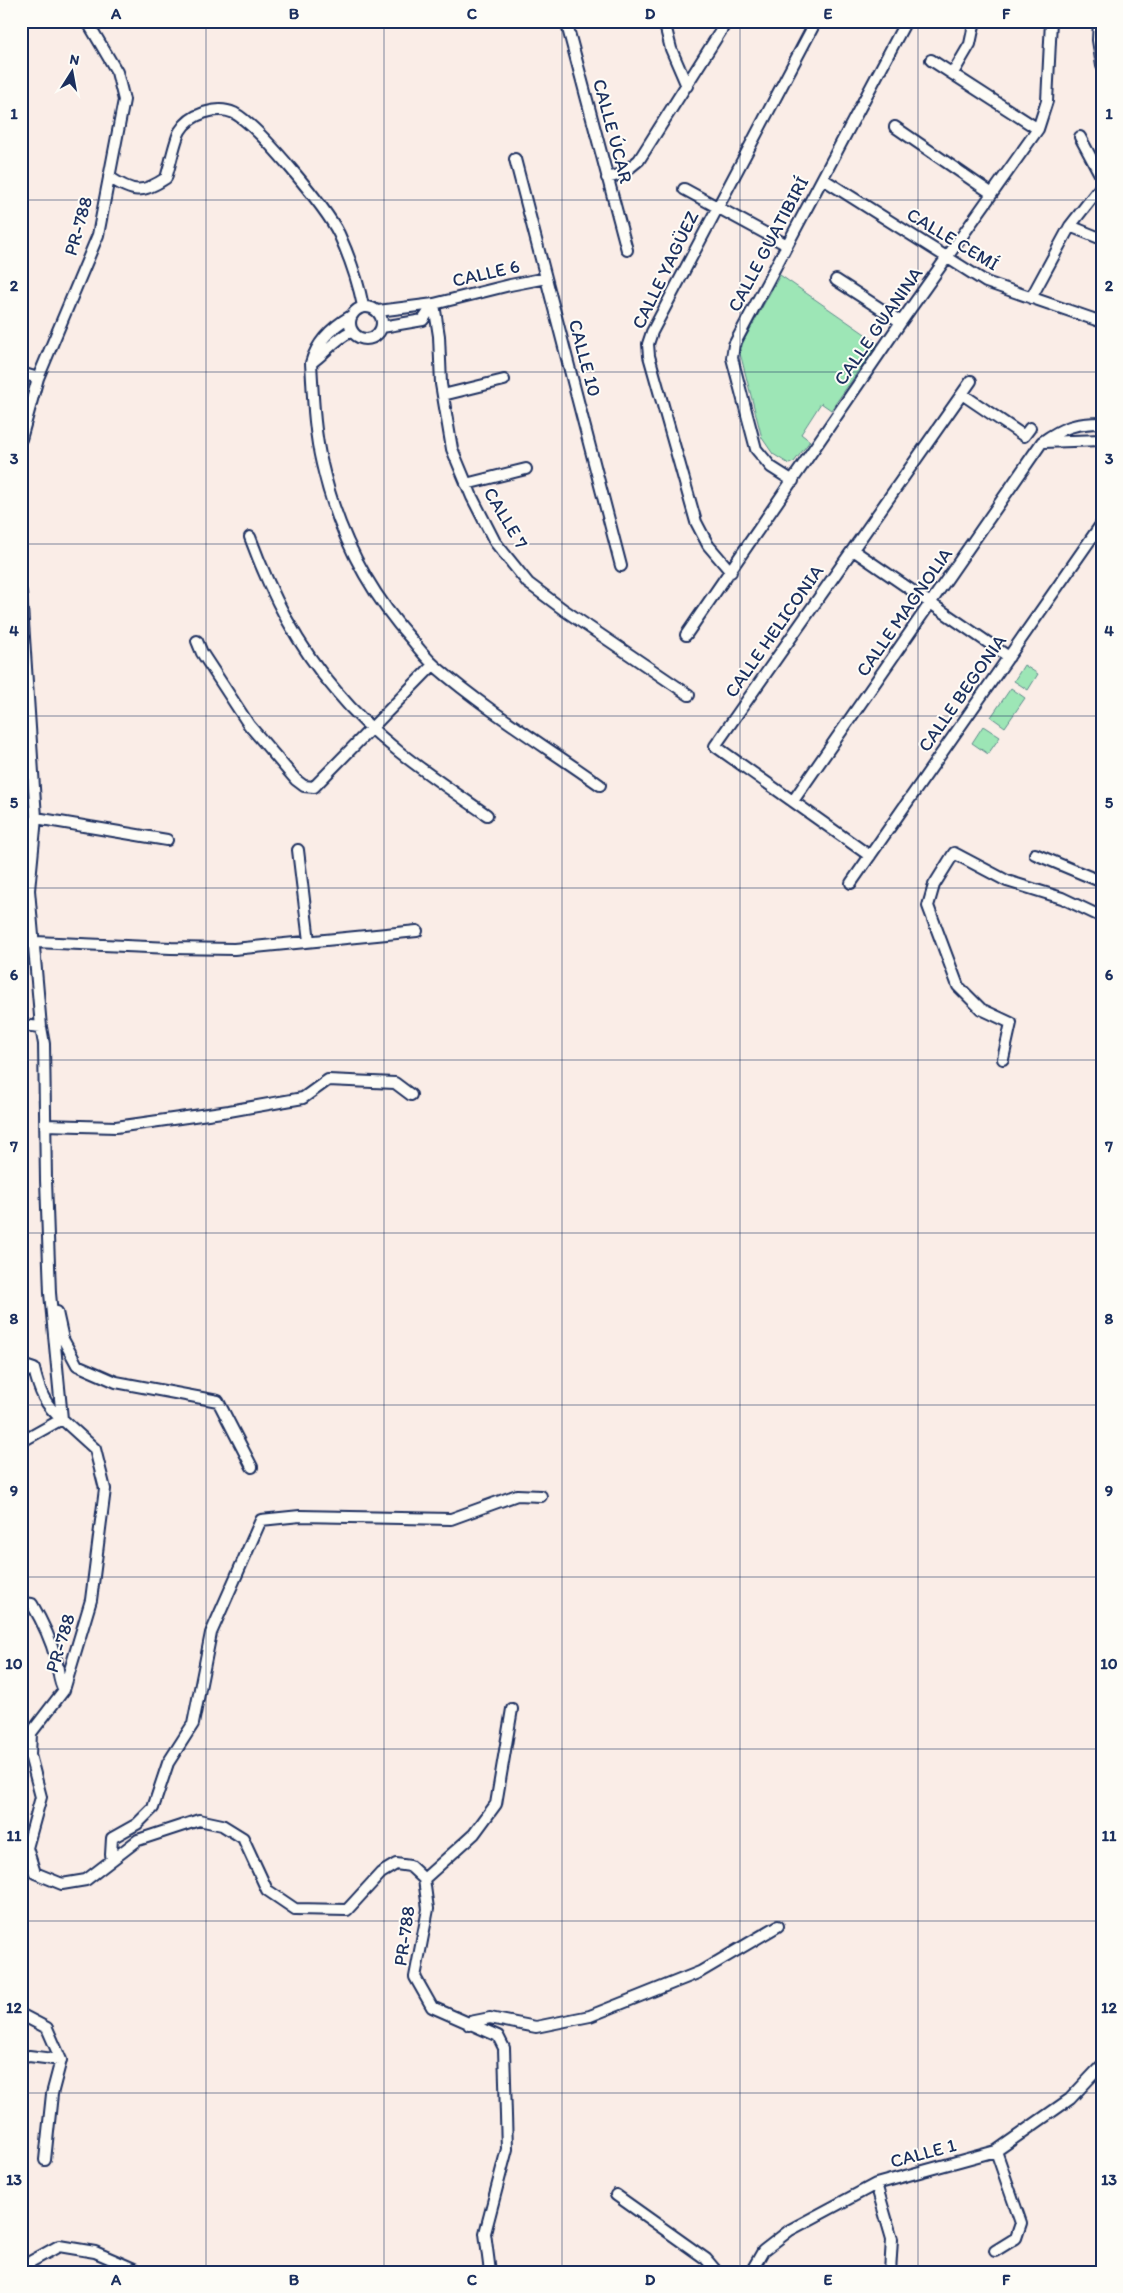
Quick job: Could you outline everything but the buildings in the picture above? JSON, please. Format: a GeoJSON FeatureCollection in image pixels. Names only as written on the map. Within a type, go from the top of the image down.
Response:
{"type":"FeatureCollection","features":[{"type":"Feature","properties":{"kind":"street","name":"PR-788"},"geometry":{"type":"LineString","coordinates":[[21,439],[38,378],[98,235],[124,100],[117,72],[87,21]]}},
{"type":"Feature","properties":{"kind":"street","name":"CALLE ÚCAR"},"geometry":{"type":"LineString","coordinates":[[566,21],[627,250]]}},
{"type":"Feature","properties":{"kind":"street"},"geometry":{"type":"LineString","coordinates":[[664,21],[671,49],[687,86]]}},
{"type":"Feature","properties":{"kind":"street"},"geometry":{"type":"LineString","coordinates":[[607,178],[622,174],[639,160],[727,21]]}},
{"type":"Feature","properties":{"kind":"street","name":"CALLE YAGÜEZ"},"geometry":{"type":"LineString","coordinates":[[731,572],[708,545],[696,522],[649,356],[648,344],[652,332],[716,207],[816,21]]}},
{"type":"Feature","properties":{"kind":"street","name":"CALLE GUATIBIRÍ"},"geometry":{"type":"LineString","coordinates":[[793,480],[771,467],[756,449],[732,358],[734,345],[906,21]]}},
{"type":"Feature","properties":{"kind":"street","name":"CALLE GUANINA"},"geometry":{"type":"LineString","coordinates":[[686,635],[901,322],[1038,129],[1047,101],[1051,21]]}},
{"type":"Feature","properties":{"kind":"street"},"geometry":{"type":"LineString","coordinates":[[1099,21],[1098,40],[1102,66]]}},
{"type":"Feature","properties":{"kind":"street"},"geometry":{"type":"LineString","coordinates":[[953,72],[970,44],[974,25]]}},
{"type":"Feature","properties":{"kind":"street"},"geometry":{"type":"LineString","coordinates":[[931,60],[953,72],[1038,129]]}},
{"type":"Feature","properties":{"kind":"street"},"geometry":{"type":"LineString","coordinates":[[109,177],[124,187],[138,191],[151,188],[166,178],[180,131],[194,118],[210,110],[232,112],[251,124],[312,194],[338,232],[357,278],[363,306]]}},
{"type":"Feature","properties":{"kind":"street"},"geometry":{"type":"LineString","coordinates":[[895,127],[991,193]]}},
{"type":"Feature","properties":{"kind":"street"},"geometry":{"type":"LineString","coordinates":[[1080,137],[1102,178]]}},
{"type":"Feature","properties":{"kind":"street","name":"CALLE 10"},"geometry":{"type":"LineString","coordinates":[[515,159],[621,566]]}},
{"type":"Feature","properties":{"kind":"street","name":"CALLE CEMÍ"},"geometry":{"type":"LineString","coordinates":[[823,179],[986,282],[1102,322]]}},
{"type":"Feature","properties":{"kind":"street"},"geometry":{"type":"LineString","coordinates":[[1031,298],[1070,226],[1102,185]]}},
{"type":"Feature","properties":{"kind":"street"},"geometry":{"type":"LineString","coordinates":[[684,189],[787,245]]}},
{"type":"Feature","properties":{"kind":"street"},"geometry":{"type":"LineString","coordinates":[[1070,226],[1102,239]]}},
{"type":"Feature","properties":{"kind":"street","name":"CALLE 6"},"geometry":{"type":"LineString","coordinates":[[378,311],[434,304],[546,278]]}},
{"type":"Feature","properties":{"kind":"street"},"geometry":{"type":"LineString","coordinates":[[836,280],[901,322]]}},
{"type":"Feature","properties":{"kind":"street","name":"CALLE 6"},"geometry":{"type":"LineString","coordinates":[[382,327],[423,320],[434,304]]}},
{"type":"Feature","properties":{"kind":"street","name":"CALLE 7"},"geometry":{"type":"LineString","coordinates":[[434,304],[443,395],[452,449],[466,484],[496,542],[528,583],[564,610],[689,695]]}},
{"type":"Feature","properties":{"kind":"street"},"geometry":{"type":"LineString","coordinates":[[325,343],[336,325],[363,306],[374,308],[378,311],[382,327],[376,336],[365,339],[355,335],[352,331],[350,326],[351,316]]}},
{"type":"Feature","properties":{"kind":"street"},"geometry":{"type":"LineString","coordinates":[[352,331],[314,350],[311,363],[314,416],[321,463],[333,504],[353,557],[391,617],[434,665],[492,710],[600,785]]}},
{"type":"Feature","properties":{"kind":"street"},"geometry":{"type":"LineString","coordinates":[[21,373],[38,378]]}},
{"type":"Feature","properties":{"kind":"street"},"geometry":{"type":"LineString","coordinates":[[443,395],[504,380]]}},
{"type":"Feature","properties":{"kind":"street","name":"CALLE HELICONIA"},"geometry":{"type":"LineString","coordinates":[[870,856],[715,746],[972,381]]}},
{"type":"Feature","properties":{"kind":"street"},"geometry":{"type":"LineString","coordinates":[[962,394],[1024,436],[1030,428]]}},
{"type":"Feature","properties":{"kind":"street","name":"CALLE MAGNOLIA"},"geometry":{"type":"LineString","coordinates":[[793,801],[1042,442],[1059,430],[1077,425],[1102,423]]}},
{"type":"Feature","properties":{"kind":"street"},"geometry":{"type":"LineString","coordinates":[[1042,442],[1102,440]]}},
{"type":"Feature","properties":{"kind":"street"},"geometry":{"type":"LineString","coordinates":[[466,484],[526,469]]}},
{"type":"Feature","properties":{"kind":"street","name":"CALLE BEGONIA"},"geometry":{"type":"LineString","coordinates":[[851,883],[1102,523]]}},
{"type":"Feature","properties":{"kind":"street"},"geometry":{"type":"LineString","coordinates":[[250,537],[277,601],[306,653],[337,693],[372,728],[422,769],[487,814]]}},
{"type":"Feature","properties":{"kind":"street"},"geometry":{"type":"LineString","coordinates":[[853,550],[1009,657]]}},
{"type":"Feature","properties":{"kind":"street"},"geometry":{"type":"LineString","coordinates":[[21,592],[36,818],[29,890],[44,1044],[50,1293],[62,1419],[21,1442]]}},
{"type":"Feature","properties":{"kind":"street"},"geometry":{"type":"LineString","coordinates":[[197,642],[202,653],[249,725],[304,786],[314,787],[434,665]]}},
{"type":"Feature","properties":{"kind":"street"},"geometry":{"type":"LineString","coordinates":[[36,818],[167,840]]}},
{"type":"Feature","properties":{"kind":"street"},"geometry":{"type":"LineString","coordinates":[[298,850],[309,941]]}},
{"type":"Feature","properties":{"kind":"street"},"geometry":{"type":"LineString","coordinates":[[1003,1059],[1011,1023],[981,1009],[958,986],[928,906],[934,885],[954,853],[1007,881],[1062,898],[1102,917]]}},
{"type":"Feature","properties":{"kind":"street"},"geometry":{"type":"LineString","coordinates":[[1035,854],[1102,882]]}},
{"type":"Feature","properties":{"kind":"street"},"geometry":{"type":"LineString","coordinates":[[35,942],[234,949],[417,930]]}},
{"type":"Feature","properties":{"kind":"street"},"geometry":{"type":"LineString","coordinates":[[21,1025],[41,1026]]}},
{"type":"Feature","properties":{"kind":"street"},"geometry":{"type":"LineString","coordinates":[[45,1125],[116,1127],[229,1111],[303,1098],[328,1080],[395,1082],[411,1095]]}},
{"type":"Feature","properties":{"kind":"street"},"geometry":{"type":"LineString","coordinates":[[50,1293],[54,1300],[63,1339],[78,1366],[116,1382],[218,1401],[252,1467]]}},
{"type":"Feature","properties":{"kind":"street","name":"PR-788"},"geometry":{"type":"LineString","coordinates":[[26,1372],[28,1366],[34,1369],[38,1388],[51,1411],[95,1449],[104,1489],[91,1600],[64,1690],[31,1733],[30,1755],[41,1797],[24,1850],[35,1873],[62,1884],[86,1880],[138,1840],[199,1820],[222,1825],[243,1838],[267,1890],[295,1909],[347,1910],[381,1873],[396,1864],[410,1866],[424,1879],[428,1909],[415,1977],[432,2007],[468,2025],[498,2036],[504,2048],[507,2149],[485,2233],[490,2272]]}},
{"type":"Feature","properties":{"kind":"street"},"geometry":{"type":"LineString","coordinates":[[113,1858],[111,1855],[112,1838],[137,1824],[153,1808],[168,1763],[193,1724],[211,1633],[261,1520],[300,1516],[451,1519],[517,1495],[541,1496]]}},
{"type":"Feature","properties":{"kind":"street"},"geometry":{"type":"LineString","coordinates":[[21,1607],[24,1603],[32,1604],[56,1659],[60,1684],[64,1690]]}},
{"type":"Feature","properties":{"kind":"street"},"geometry":{"type":"LineString","coordinates":[[424,1879],[474,1834],[496,1804],[512,1710]]}},
{"type":"Feature","properties":{"kind":"street"},"geometry":{"type":"LineString","coordinates":[[468,2025],[470,2022],[490,2018],[536,2027],[590,2016],[700,1972],[778,1926]]}},
{"type":"Feature","properties":{"kind":"street"},"geometry":{"type":"LineString","coordinates":[[24,2016],[47,2028],[61,2060],[52,2094],[45,2160]]}},
{"type":"Feature","properties":{"kind":"street"},"geometry":{"type":"LineString","coordinates":[[21,2058],[29,2056],[61,2060]]}},
{"type":"Feature","properties":{"kind":"street","name":"CALLE 1"},"geometry":{"type":"LineString","coordinates":[[751,2272],[763,2251],[790,2230],[876,2184],[996,2152],[1070,2099],[1102,2064]]}},
{"type":"Feature","properties":{"kind":"street"},"geometry":{"type":"LineString","coordinates":[[995,2252],[1016,2238],[1021,2223],[996,2152]]}},
{"type":"Feature","properties":{"kind":"street"},"geometry":{"type":"LineString","coordinates":[[876,2184],[892,2239],[890,2272]]}},
{"type":"Feature","properties":{"kind":"street"},"geometry":{"type":"LineString","coordinates":[[616,2195],[706,2259],[717,2272]]}},
{"type":"Feature","properties":{"kind":"street"},"geometry":{"type":"LineString","coordinates":[[21,2267],[59,2246],[95,2252],[141,2272]]}},
{"type":"Feature","properties":{"kind":"green space"},"geometry":{"type":"Polygon","coordinates":[[[780,275],[878,343],[831,410],[821,403],[801,434],[810,441],[794,462],[789,464],[773,454],[762,438],[740,353],[743,342],[780,275]]]}},
{"type":"Feature","properties":{"kind":"green space"},"geometry":{"type":"Polygon","coordinates":[[[1024,665],[1038,674],[1028,690],[1014,681],[1024,665]]]}},
{"type":"Feature","properties":{"kind":"green space"},"geometry":{"type":"Polygon","coordinates":[[[1011,688],[1025,698],[1005,727],[991,717],[1011,688]]]}},
{"type":"Feature","properties":{"kind":"green space"},"geometry":{"type":"Polygon","coordinates":[[[983,726],[1000,737],[988,754],[972,743],[983,726]]]}}]}
